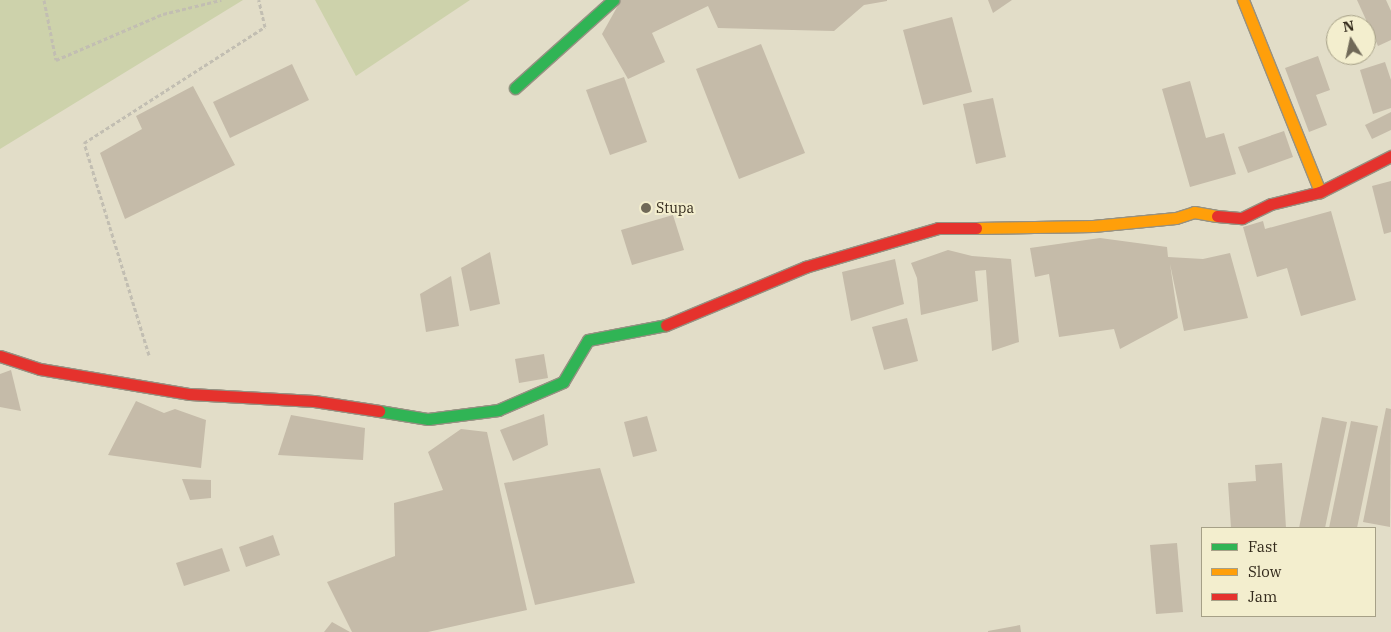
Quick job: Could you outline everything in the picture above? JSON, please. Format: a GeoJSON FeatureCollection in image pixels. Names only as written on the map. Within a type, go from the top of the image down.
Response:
{"type":"FeatureCollection","features":[{"type":"Feature","properties":{"kind":"main road"},"geometry":{"type":"LineString","coordinates":[[515,88],[613,0]]}},
{"type":"Feature","properties":{"kind":"main road"},"geometry":{"type":"LineString","coordinates":[[1243,0],[1320,192]]}},
{"type":"Feature","properties":{"kind":"main road"},"geometry":{"type":"LineString","coordinates":[[0,356],[40,370],[190,394],[314,401],[428,419],[498,410],[563,382],[588,340],[673,324],[805,268],[938,228],[1138,223],[1176,218],[1194,212],[1206,216],[1242,218],[1271,204],[1320,192],[1391,156]]}},
{"type":"Feature","properties":{"kind":"path"},"geometry":{"type":"LineString","coordinates":[[44,0],[56,60],[163,14],[221,0]]}},
{"type":"Feature","properties":{"kind":"path"},"geometry":{"type":"LineString","coordinates":[[160,389],[84,143],[265,27],[258,0]]}},
{"type":"Feature","properties":{"kind":"green space"},"geometry":{"type":"Polygon","coordinates":[[[0,0],[243,0],[0,149],[0,0]]]}},
{"type":"Feature","properties":{"kind":"green space"},"geometry":{"type":"Polygon","coordinates":[[[315,0],[470,0],[356,76],[315,0]]]}},
{"type":"Feature","properties":{"kind":"building"},"geometry":{"type":"Polygon","coordinates":[[[621,0],[887,1],[864,5],[834,31],[718,28],[708,6],[652,33],[665,62],[628,79],[602,34],[621,0]]]}},
{"type":"Feature","properties":{"kind":"building"},"geometry":{"type":"Polygon","coordinates":[[[988,0],[1012,0],[993,13],[988,0]]]}},
{"type":"Feature","properties":{"kind":"building"},"geometry":{"type":"Polygon","coordinates":[[[1357,0],[1386,0],[1391,11],[1391,40],[1378,46],[1376,42],[1376,15],[1364,15],[1357,0]]]}},
{"type":"Feature","properties":{"kind":"building"},"geometry":{"type":"Polygon","coordinates":[[[952,17],[972,92],[923,105],[903,30],[952,17]]]}},
{"type":"Feature","properties":{"kind":"building"},"geometry":{"type":"Polygon","coordinates":[[[761,44],[805,153],[739,179],[696,69],[761,44]]]}},
{"type":"Feature","properties":{"kind":"building"},"geometry":{"type":"Polygon","coordinates":[[[1318,56],[1330,90],[1316,95],[1327,125],[1309,132],[1285,68],[1318,56]]]}},
{"type":"Feature","properties":{"kind":"building"},"geometry":{"type":"Polygon","coordinates":[[[1385,62],[1391,80],[1391,108],[1373,114],[1360,70],[1385,62]]]}},
{"type":"Feature","properties":{"kind":"building"},"geometry":{"type":"Polygon","coordinates":[[[292,64],[309,100],[230,138],[213,102],[292,64]]]}},
{"type":"Feature","properties":{"kind":"building"},"geometry":{"type":"Polygon","coordinates":[[[624,77],[647,142],[610,155],[586,90],[624,77]]]}},
{"type":"Feature","properties":{"kind":"building"},"geometry":{"type":"Polygon","coordinates":[[[1190,81],[1206,138],[1224,133],[1236,174],[1190,187],[1162,89],[1190,81]]]}},
{"type":"Feature","properties":{"kind":"building"},"geometry":{"type":"Polygon","coordinates":[[[193,86],[235,165],[125,219],[100,153],[142,129],[136,116],[193,86]]]}},
{"type":"Feature","properties":{"kind":"building"},"geometry":{"type":"Polygon","coordinates":[[[993,98],[1006,157],[976,164],[963,104],[993,98]]]}},
{"type":"Feature","properties":{"kind":"building"},"geometry":{"type":"Polygon","coordinates":[[[1391,112],[1391,130],[1372,139],[1365,125],[1391,112]]]}},
{"type":"Feature","properties":{"kind":"building"},"geometry":{"type":"Polygon","coordinates":[[[1284,131],[1293,157],[1248,173],[1238,147],[1284,131]]]}},
{"type":"Feature","properties":{"kind":"building"},"geometry":{"type":"Polygon","coordinates":[[[1391,181],[1391,232],[1384,234],[1372,186],[1391,181]]]}},
{"type":"Feature","properties":{"kind":"building"},"geometry":{"type":"Polygon","coordinates":[[[1331,211],[1356,300],[1301,316],[1287,268],[1257,277],[1243,227],[1263,221],[1265,229],[1331,211]]]}},
{"type":"Feature","properties":{"kind":"building"},"geometry":{"type":"Polygon","coordinates":[[[673,215],[684,250],[632,265],[621,230],[673,215]]]}},
{"type":"Feature","properties":{"kind":"building"},"geometry":{"type":"Polygon","coordinates":[[[1100,238],[1167,247],[1168,257],[1203,259],[1230,253],[1248,318],[1184,331],[1170,264],[1178,318],[1120,349],[1114,329],[1059,337],[1049,274],[1035,277],[1030,248],[1100,238]]]}},
{"type":"Feature","properties":{"kind":"building"},"geometry":{"type":"Polygon","coordinates":[[[948,250],[972,256],[1011,259],[1019,342],[992,351],[986,270],[975,271],[978,301],[921,315],[917,278],[911,263],[948,250]]]}},
{"type":"Feature","properties":{"kind":"building"},"geometry":{"type":"Polygon","coordinates":[[[490,252],[500,304],[470,311],[461,268],[490,252]]]}},
{"type":"Feature","properties":{"kind":"building"},"geometry":{"type":"Polygon","coordinates":[[[895,259],[904,304],[851,321],[842,272],[895,259]]]}},
{"type":"Feature","properties":{"kind":"building"},"geometry":{"type":"Polygon","coordinates":[[[451,276],[459,326],[426,332],[420,294],[451,276]]]}},
{"type":"Feature","properties":{"kind":"building"},"geometry":{"type":"Polygon","coordinates":[[[907,318],[918,361],[884,370],[872,327],[907,318]]]}},
{"type":"Feature","properties":{"kind":"building"},"geometry":{"type":"Polygon","coordinates":[[[544,354],[548,378],[519,383],[515,359],[544,354]]]}},
{"type":"Feature","properties":{"kind":"building"},"geometry":{"type":"Polygon","coordinates":[[[11,370],[21,411],[0,407],[0,374],[11,370]]]}},
{"type":"Feature","properties":{"kind":"building"},"geometry":{"type":"Polygon","coordinates":[[[136,401],[164,413],[175,409],[206,420],[201,468],[108,455],[136,401]]]}},
{"type":"Feature","properties":{"kind":"building"},"geometry":{"type":"Polygon","coordinates":[[[1386,408],[1391,409],[1390,527],[1363,522],[1386,408]]]}},
{"type":"Feature","properties":{"kind":"building"},"geometry":{"type":"Polygon","coordinates":[[[544,414],[548,445],[513,461],[500,430],[544,414]]]}},
{"type":"Feature","properties":{"kind":"building"},"geometry":{"type":"Polygon","coordinates":[[[291,415],[365,428],[363,460],[278,455],[291,415]]]}},
{"type":"Feature","properties":{"kind":"building"},"geometry":{"type":"Polygon","coordinates":[[[647,416],[657,451],[633,457],[624,422],[647,416]]]}},
{"type":"Feature","properties":{"kind":"building"},"geometry":{"type":"Polygon","coordinates":[[[1322,417],[1347,422],[1325,527],[1299,527],[1322,417]]]}},
{"type":"Feature","properties":{"kind":"building"},"geometry":{"type":"Polygon","coordinates":[[[1351,421],[1378,426],[1357,527],[1329,527],[1351,421]]]}},
{"type":"Feature","properties":{"kind":"building"},"geometry":{"type":"Polygon","coordinates":[[[461,429],[487,432],[527,610],[428,632],[352,632],[327,582],[395,556],[394,503],[443,490],[428,452],[461,429]]]}},
{"type":"Feature","properties":{"kind":"building"},"geometry":{"type":"Polygon","coordinates":[[[1282,463],[1286,527],[1231,527],[1228,483],[1256,481],[1255,465],[1282,463]]]}},
{"type":"Feature","properties":{"kind":"building"},"geometry":{"type":"Polygon","coordinates":[[[600,468],[635,583],[535,605],[504,483],[600,468]]]}},
{"type":"Feature","properties":{"kind":"building"},"geometry":{"type":"Polygon","coordinates":[[[182,479],[211,480],[211,498],[190,500],[182,479]]]}},
{"type":"Feature","properties":{"kind":"building"},"geometry":{"type":"Polygon","coordinates":[[[273,535],[280,555],[246,567],[239,547],[273,535]]]}},
{"type":"Feature","properties":{"kind":"building"},"geometry":{"type":"Polygon","coordinates":[[[1177,543],[1183,612],[1156,614],[1150,545],[1177,543]]]}},
{"type":"Feature","properties":{"kind":"building"},"geometry":{"type":"Polygon","coordinates":[[[222,548],[230,571],[184,586],[176,563],[222,548]]]}},
{"type":"Feature","properties":{"kind":"building"},"geometry":{"type":"Polygon","coordinates":[[[332,622],[350,632],[324,632],[332,622]]]}},
{"type":"Feature","properties":{"kind":"building"},"geometry":{"type":"Polygon","coordinates":[[[1020,625],[1021,632],[988,632],[988,631],[1020,625]]]}},
{"type":"Feature","properties":{"kind":"traffic: fast"},"geometry":{"type":"LineString","coordinates":[[515,88],[613,0]]}},
{"type":"Feature","properties":{"kind":"traffic: fast"},"geometry":{"type":"LineString","coordinates":[[379,411],[428,419],[498,410],[563,382],[588,340],[666,325]]}},
{"type":"Feature","properties":{"kind":"traffic: slow"},"geometry":{"type":"LineString","coordinates":[[1243,0],[1320,192]]}},
{"type":"Feature","properties":{"kind":"traffic: slow"},"geometry":{"type":"LineString","coordinates":[[976,228],[1093,226],[1176,218],[1194,212],[1217,216]]}},
{"type":"Feature","properties":{"kind":"traffic: jam"},"geometry":{"type":"LineString","coordinates":[[1217,216],[1242,218],[1271,204],[1320,192],[1391,156]]}},
{"type":"Feature","properties":{"kind":"traffic: jam"},"geometry":{"type":"LineString","coordinates":[[666,325],[805,267],[938,228],[976,228]]}},
{"type":"Feature","properties":{"kind":"traffic: jam"},"geometry":{"type":"LineString","coordinates":[[0,356],[40,369],[190,394],[314,401],[379,411]]}},
{"type":"Feature","properties":{"kind":"place","name":"Stupa"},"geometry":{"type":"Point","coordinates":[646,208]}}]}
